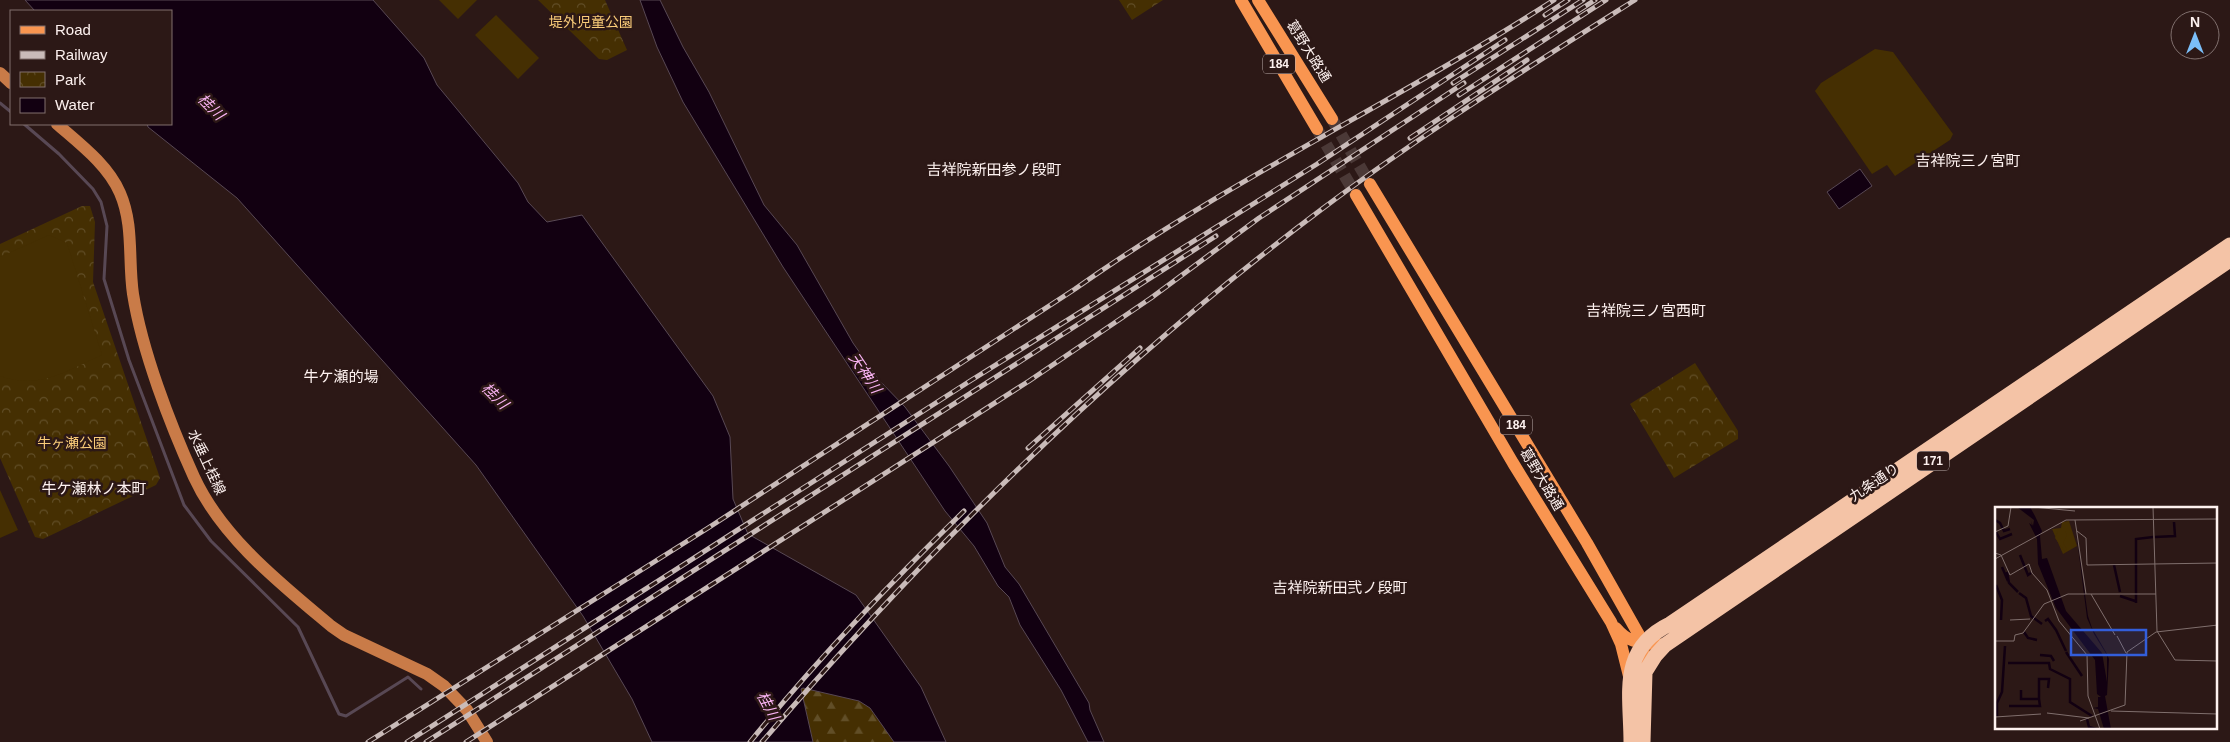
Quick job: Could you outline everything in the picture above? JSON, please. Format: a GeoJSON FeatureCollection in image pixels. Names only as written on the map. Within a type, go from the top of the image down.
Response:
{"type":"FeatureCollection","features":[{"type":"Feature","properties":{"kind":"highway","name":"九条通り"},"geometry":{"type":"LineString","coordinates":[[1643,642],[1655,631],[1670,624],[2230,245]]}},
{"type":"Feature","properties":{"kind":"highway","name":"九条通り"},"geometry":{"type":"LineString","coordinates":[[1645,672],[1655,656],[1666,645],[2230,260]]}},
{"type":"Feature","properties":{"kind":"highway","name":"葛野大路通"},"geometry":{"type":"LineString","coordinates":[[1631,742],[1630,680],[1634,658],[1643,642]]}},
{"type":"Feature","properties":{"kind":"highway","name":"葛野大路通"},"geometry":{"type":"LineString","coordinates":[[1643,742],[1645,672]]}},
{"type":"Feature","properties":{"kind":"main road","name":"184"},"geometry":{"type":"LineString","coordinates":[[1241,0],[1316,129]]}},
{"type":"Feature","properties":{"kind":"main road","name":"葛野大路通"},"geometry":{"type":"LineString","coordinates":[[1258,0],[1332,119]]}},
{"type":"Feature","properties":{"kind":"main road"},"geometry":{"type":"LineString","coordinates":[[0,73],[10,82]]}},
{"type":"Feature","properties":{"kind":"main road","name":"水垂上桂線"},"geometry":{"type":"LineString","coordinates":[[58,125],[108,173],[122,198],[130,226],[133,293],[152,365],[172,423],[195,478],[210,505],[229,531],[246,549],[331,626],[344,635],[427,674],[444,686],[467,710],[487,742]]}},
{"type":"Feature","properties":{"kind":"main road","name":"葛野大路通"},"geometry":{"type":"LineString","coordinates":[[1370,184],[1583,536],[1643,642],[1645,672]]}},
{"type":"Feature","properties":{"kind":"main road","name":"葛野大路通"},"geometry":{"type":"LineString","coordinates":[[1356,195],[1513,463],[1611,622],[1621,644],[1630,680]]}},
{"type":"Feature","properties":{"kind":"main road"},"geometry":{"type":"LineString","coordinates":[[1611,622],[1624,638],[1633,642],[1666,645]]}},
{"type":"Feature","properties":{"kind":"green space"},"geometry":{"type":"Polygon","coordinates":[[[439,0],[477,0],[458,19],[439,0]]]}},
{"type":"Feature","properties":{"kind":"green space","name":"堤外児童公園"},"geometry":{"type":"Polygon","coordinates":[[[538,0],[605,0],[627,50],[607,60],[599,59],[538,0]]]}},
{"type":"Feature","properties":{"kind":"green space"},"geometry":{"type":"Polygon","coordinates":[[[1119,0],[1163,0],[1132,20],[1119,0]]]}},
{"type":"Feature","properties":{"kind":"green space"},"geometry":{"type":"Polygon","coordinates":[[[496,15],[539,58],[518,79],[475,35],[496,15]]]}},
{"type":"Feature","properties":{"kind":"green space"},"geometry":{"type":"Polygon","coordinates":[[[1875,49],[1893,52],[1953,134],[1950,140],[1895,176],[1887,165],[1872,174],[1815,91],[1821,83],[1875,49]]]}},
{"type":"Feature","properties":{"kind":"green space","name":"牛ヶ瀬公園"},"geometry":{"type":"Polygon","coordinates":[[[82,206],[90,206],[95,222],[93,282],[160,478],[156,485],[43,539],[35,537],[0,458],[0,244],[82,206]]]}},
{"type":"Feature","properties":{"kind":"green space"},"geometry":{"type":"Polygon","coordinates":[[[49,235],[67,243],[102,355],[52,377],[40,380],[14,380],[0,376],[0,257],[49,235]]]}},
{"type":"Feature","properties":{"kind":"green space"},"geometry":{"type":"Polygon","coordinates":[[[1695,363],[1738,431],[1738,439],[1674,478],[1630,404],[1695,363]]]}},
{"type":"Feature","properties":{"kind":"green space"},"geometry":{"type":"Polygon","coordinates":[[[0,490],[18,530],[0,538],[0,490]]]}},
{"type":"Feature","properties":{"kind":"green space"},"geometry":{"type":"Polygon","coordinates":[[[801,689],[859,701],[870,707],[894,742],[813,742],[801,689]]]}},
{"type":"Feature","properties":{"kind":"water","name":"桂川"},"geometry":{"type":"Polygon","coordinates":[[[25,0],[373,0],[424,58],[437,85],[518,183],[528,202],[547,222],[582,215],[713,396],[730,437],[733,499],[748,534],[856,595],[921,687],[946,742],[894,742],[870,708],[859,701],[803,688],[801,689],[813,742],[652,742],[632,699],[583,616],[476,465],[237,198],[148,127],[147,125],[172,125],[172,10],[34,10],[25,0]]]}},
{"type":"Feature","properties":{"kind":"water","name":"天神川"},"geometry":{"type":"Polygon","coordinates":[[[640,0],[660,0],[683,47],[709,92],[764,205],[797,245],[853,343],[879,380],[905,407],[949,466],[987,523],[1005,567],[1019,584],[1089,703],[1090,710],[1104,742],[1088,742],[1061,690],[1020,625],[1009,597],[998,586],[974,546],[945,511],[783,267],[683,102],[657,47],[640,0]]]}},
{"type":"Feature","properties":{"kind":"water"},"geometry":{"type":"Polygon","coordinates":[[[1860,169],[1872,186],[1839,209],[1827,192],[1860,169]]]}},
{"type":"Feature","properties":{"kind":"waterway"},"geometry":{"type":"LineString","coordinates":[[0,103],[10,111]]}},
{"type":"Feature","properties":{"kind":"waterway"},"geometry":{"type":"LineString","coordinates":[[25,125],[59,154],[93,189],[101,202],[107,226],[104,279],[129,360],[184,505],[211,541],[298,627],[339,714],[346,716],[408,677],[421,689]]}},
{"type":"Feature","properties":{"kind":"tunnel"},"geometry":{"type":"LineString","coordinates":[[1332,119],[1370,184]]}},
{"type":"Feature","properties":{"kind":"tunnel"},"geometry":{"type":"LineString","coordinates":[[1317,129],[1356,195]]}},
{"type":"Feature","properties":{"kind":"railway"},"geometry":{"type":"LineString","coordinates":[[368,742],[708,528],[1192,212],[1434,73],[1554,0]]}},
{"type":"Feature","properties":{"kind":"railway"},"geometry":{"type":"LineString","coordinates":[[1545,15],[1568,0]]}},
{"type":"Feature","properties":{"kind":"railway"},"geometry":{"type":"LineString","coordinates":[[1453,83],[1583,0]]}},
{"type":"Feature","properties":{"kind":"railway"},"geometry":{"type":"LineString","coordinates":[[1578,11],[1595,0]]}},
{"type":"Feature","properties":{"kind":"railway"},"geometry":{"type":"LineString","coordinates":[[1459,95],[1606,0]]}},
{"type":"Feature","properties":{"kind":"railway"},"geometry":{"type":"LineString","coordinates":[[762,742],[891,598],[958,528],[1027,460],[1171,330],[1245,268],[1360,181],[1555,50],[1635,0]]}},
{"type":"Feature","properties":{"kind":"railway"},"geometry":{"type":"LineString","coordinates":[[407,742],[970,381],[1317,164],[1505,40]]}},
{"type":"Feature","properties":{"kind":"railway"},"geometry":{"type":"LineString","coordinates":[[1410,138],[1527,60]]}},
{"type":"Feature","properties":{"kind":"railway"},"geometry":{"type":"LineString","coordinates":[[466,742],[1029,381],[1151,298],[1259,218],[1464,83]]}},
{"type":"Feature","properties":{"kind":"railway"},"geometry":{"type":"LineString","coordinates":[[426,742],[1216,236]]}},
{"type":"Feature","properties":{"kind":"railway"},"geometry":{"type":"LineString","coordinates":[[1028,448],[1140,348]]}},
{"type":"Feature","properties":{"kind":"railway"},"geometry":{"type":"LineString","coordinates":[[750,742],[854,624],[908,566],[964,511]]}},
{"type":"Feature","properties":{"kind":"district","name":"吉祥院三ノ宮町"},"geometry":{"type":"Point","coordinates":[1968,161]}},
{"type":"Feature","properties":{"kind":"district","name":"吉祥院新田参ノ段町"},"geometry":{"type":"Point","coordinates":[994,170]}},
{"type":"Feature","properties":{"kind":"district","name":"吉祥院三ノ宮西町"},"geometry":{"type":"Point","coordinates":[1646,311]}},
{"type":"Feature","properties":{"kind":"district","name":"牛ケ瀬的場"},"geometry":{"type":"Point","coordinates":[341,377]}},
{"type":"Feature","properties":{"kind":"district","name":"牛ケ瀬林ノ本町"},"geometry":{"type":"Point","coordinates":[94,489]}},
{"type":"Feature","properties":{"kind":"district","name":"吉祥院新田弐ノ段町"},"geometry":{"type":"Point","coordinates":[1340,588]}}]}
